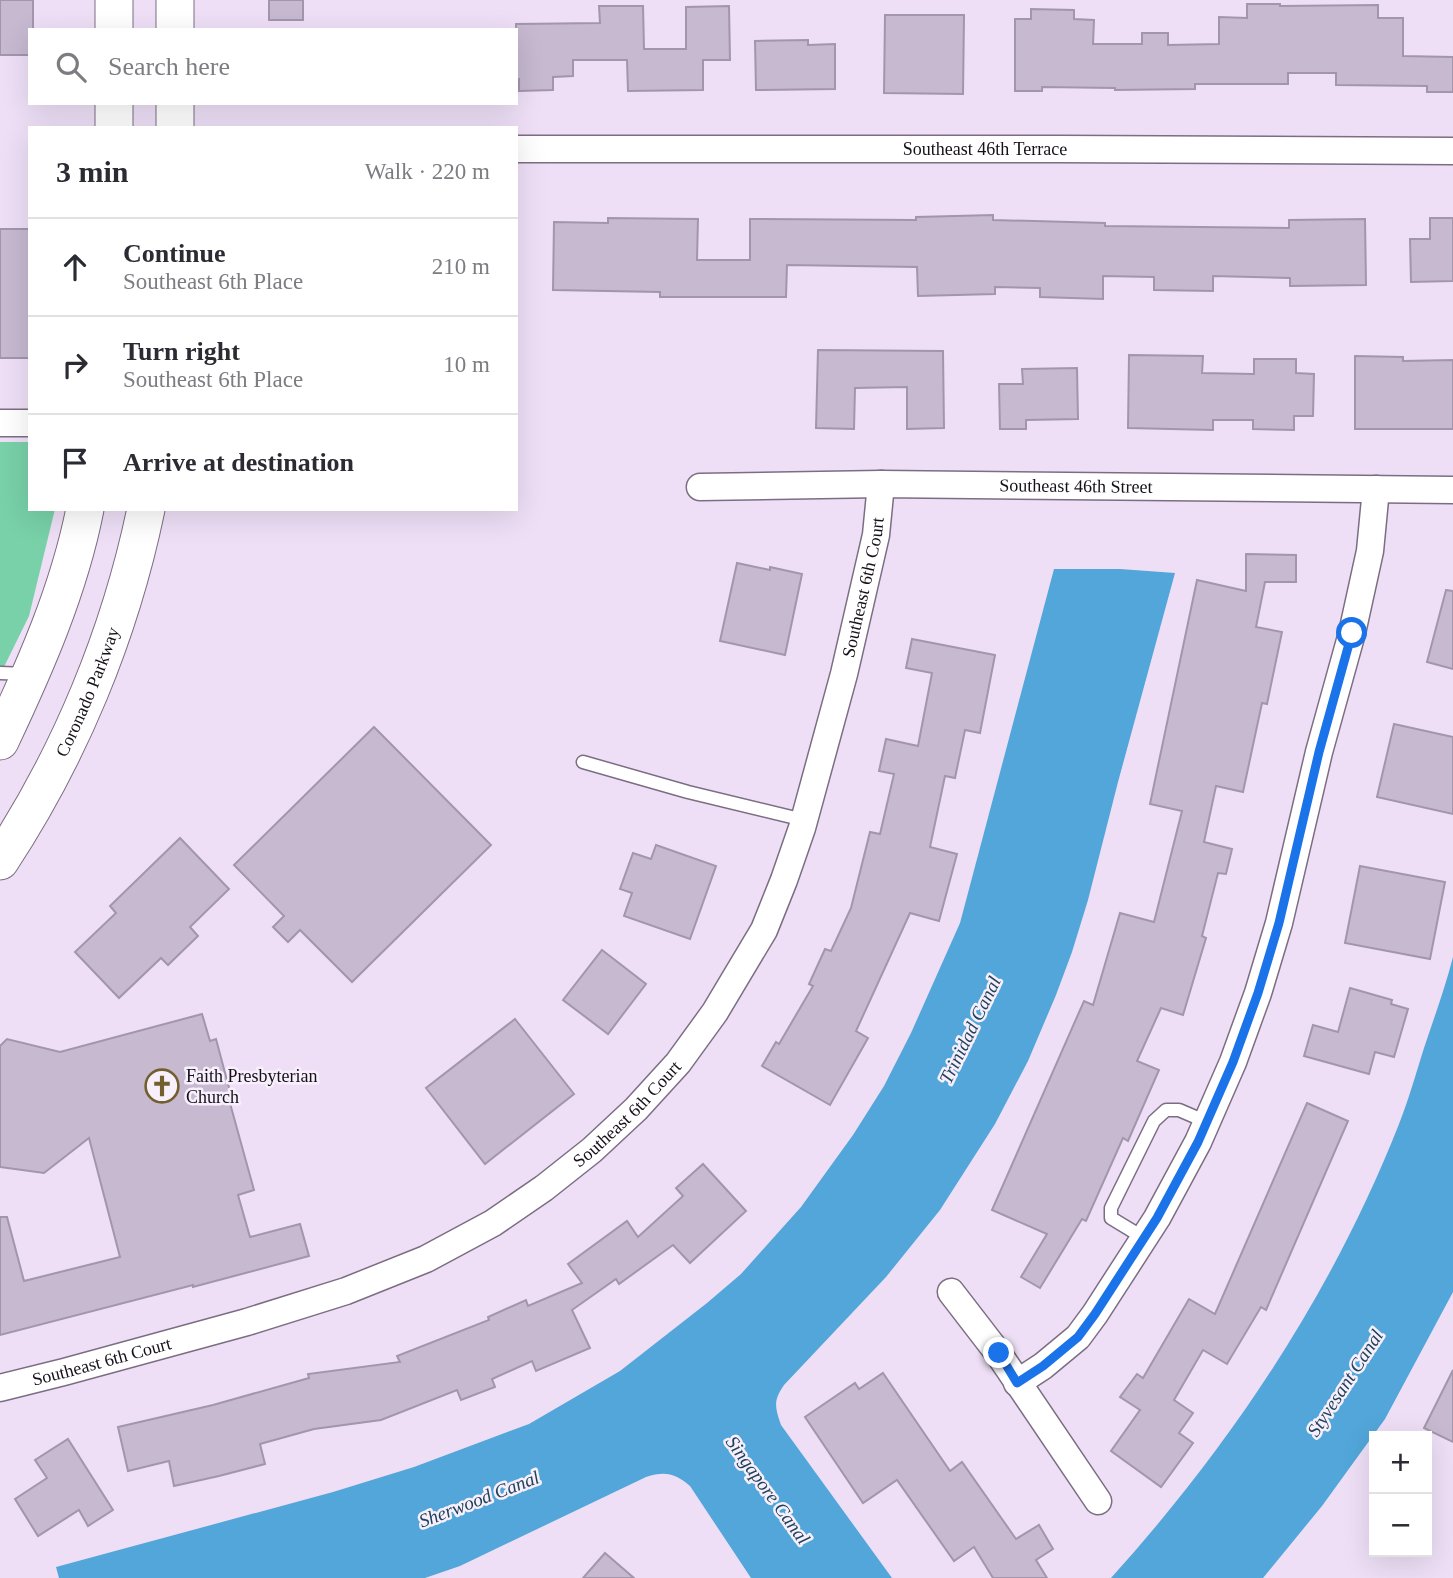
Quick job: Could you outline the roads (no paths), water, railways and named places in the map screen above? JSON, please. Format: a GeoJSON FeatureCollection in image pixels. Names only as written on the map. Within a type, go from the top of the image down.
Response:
{"type":"FeatureCollection","features":[{"type":"Feature","properties":{"kind":"street"},"geometry":{"type":"LineString","coordinates":[[114,0],[114,28]]}},
{"type":"Feature","properties":{"kind":"street"},"geometry":{"type":"LineString","coordinates":[[175,0],[175,28]]}},
{"type":"Feature","properties":{"kind":"street"},"geometry":{"type":"LineString","coordinates":[[114,105],[114,126]]}},
{"type":"Feature","properties":{"kind":"street"},"geometry":{"type":"LineString","coordinates":[[175,105],[175,126]]}},
{"type":"Feature","properties":{"kind":"street","name":"Southeast 46th Terrace"},"geometry":{"type":"LineString","coordinates":[[518,149],[1453,151]]}},
{"type":"Feature","properties":{"kind":"street"},"geometry":{"type":"LineString","coordinates":[[0,423],[28,423]]}},
{"type":"Feature","properties":{"kind":"street","name":"Southeast 46th Street"},"geometry":{"type":"LineString","coordinates":[[700,487],[881,484],[1453,489]]}},
{"type":"Feature","properties":{"kind":"street","name":"Southeast 6th Court"},"geometry":{"type":"LineString","coordinates":[[0,1388],[234,1325],[346,1291],[426,1259],[493,1223],[544,1188],[592,1150],[636,1109],[678,1063],[715,1012],[764,930],[784,880],[804,820],[844,674],[876,535],[881,484]]}},
{"type":"Feature","properties":{"kind":"street"},"geometry":{"type":"LineString","coordinates":[[1017,1383],[1078,1337],[1095,1314],[1144,1238],[1198,1142],[1233,1062],[1279,923],[1319,752],[1352,633],[1370,551],[1376,489]]}},
{"type":"Feature","properties":{"kind":"street"},"geometry":{"type":"LineString","coordinates":[[0,741],[15,673],[58,604],[84,511]]}},
{"type":"Feature","properties":{"kind":"street","name":"Coronado Parkway"},"geometry":{"type":"LineString","coordinates":[[0,861],[52,772],[103,661],[119,613],[146,511]]}},
{"type":"Feature","properties":{"kind":"street"},"geometry":{"type":"LineString","coordinates":[[951,1292],[999,1353],[1098,1501]]}},
{"type":"Feature","properties":{"kind":"lane"},"geometry":{"type":"LineString","coordinates":[[583,762],[688,792],[804,820]]}},
{"type":"Feature","properties":{"kind":"lane"},"geometry":{"type":"LineString","coordinates":[[1144,1238],[1111,1218],[1111,1208],[1154,1121],[1166,1110],[1179,1110],[1207,1122]]}},
{"type":"Feature","properties":{"kind":"water"},"geometry":{"type":"Polygon","coordinates":[[[1054,569],[1120,569],[1175,573],[1072,952],[1028,1061],[995,1124],[940,1210],[886,1277],[784,1385],[777,1400],[776,1409],[781,1425],[892,1578],[751,1578],[690,1486],[674,1476],[659,1474],[646,1477],[460,1566],[425,1578],[59,1578],[56,1567],[333,1492],[414,1467],[529,1424],[620,1371],[741,1274],[801,1207],[853,1135],[884,1086],[960,923],[1054,569]]]}},
{"type":"Feature","properties":{"kind":"water","name":"Styvesant Canal"},"geometry":{"type":"Polygon","coordinates":[[[1453,957],[1453,1292],[1385,1419],[1376,1431],[1369,1431],[1369,1441],[1322,1506],[1263,1578],[1111,1578],[1198,1474],[1238,1420],[1311,1306],[1373,1186],[1399,1124],[1453,957]]]}},
{"type":"Feature","properties":{"kind":"place","name":"Faith Presbyterian Church"},"geometry":{"type":"Point","coordinates":[162,1086]}},
{"type":"Feature","properties":{"kind":"water label","name":"Trinidad Canal"},"geometry":{"type":"Point","coordinates":[970,1030]}},
{"type":"Feature","properties":{"kind":"water label","name":"Singapore Canal"},"geometry":{"type":"Point","coordinates":[768,1490]}},
{"type":"Feature","properties":{"kind":"water label","name":"Sherwood Canal"},"geometry":{"type":"Point","coordinates":[479,1499]}}]}
